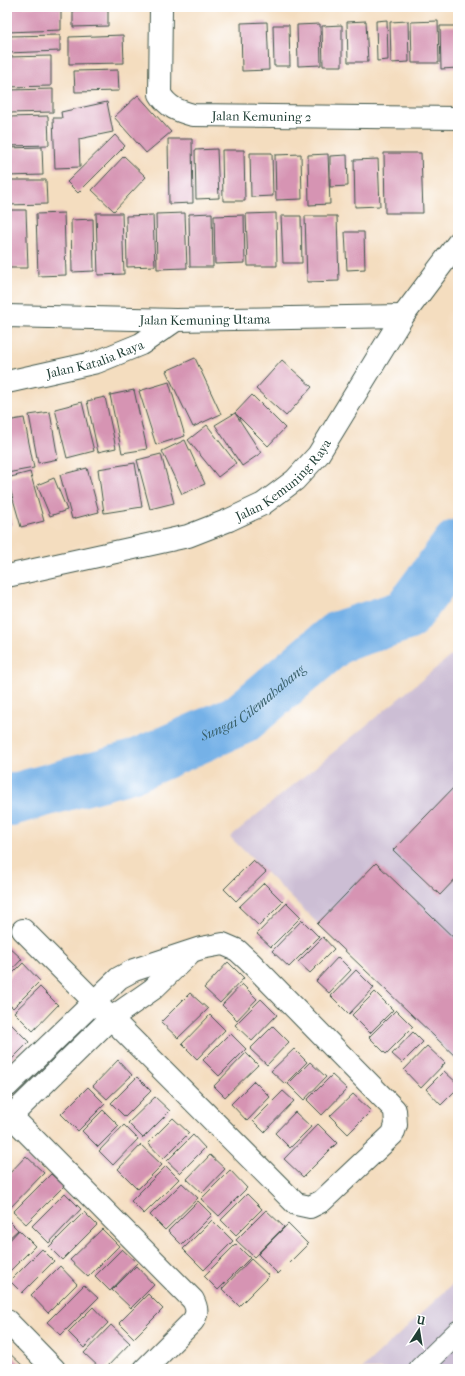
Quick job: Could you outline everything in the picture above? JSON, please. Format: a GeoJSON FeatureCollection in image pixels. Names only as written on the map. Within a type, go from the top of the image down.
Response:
{"type":"FeatureCollection","features":[{"type":"Feature","properties":{"kind":"street","name":"Jalan Kemuning 2"},"geometry":{"type":"LineString","coordinates":[[161,7],[160,94],[165,102],[178,111],[193,115],[458,118]]}},
{"type":"Feature","properties":{"kind":"street","name":"Jalan Kemuning Raya"},"geometry":{"type":"LineString","coordinates":[[7,576],[188,536],[229,520],[262,504],[295,480],[318,455],[403,316],[458,243]]}},
{"type":"Feature","properties":{"kind":"street","name":"Jalan Kemuning Utama"},"geometry":{"type":"LineString","coordinates":[[7,316],[176,320],[403,316]]}},
{"type":"Feature","properties":{"kind":"street","name":"Jalan Katalia Raya"},"geometry":{"type":"LineString","coordinates":[[7,382],[97,362],[141,344],[176,320]]}},
{"type":"Feature","properties":{"kind":"street"},"geometry":{"type":"LineString","coordinates":[[7,1086],[93,1001],[119,978],[143,967],[201,948],[223,944],[237,950],[395,1110],[396,1125],[393,1134],[322,1201],[310,1207],[296,1204],[110,1019],[93,1001],[23,930]]}},
{"type":"Feature","properties":{"kind":"street"},"geometry":{"type":"LineString","coordinates":[[145,1369],[193,1321],[196,1316],[197,1309],[193,1300],[9,1118],[110,1019],[153,989],[190,952]]}},
{"type":"Feature","properties":{"kind":"street"},"geometry":{"type":"LineString","coordinates":[[7,1321],[54,1369]]}},
{"type":"Feature","properties":{"kind":"street"},"geometry":{"type":"LineString","coordinates":[[420,1369],[458,1332]]}},
{"type":"Feature","properties":{"kind":"shaded area"},"geometry":{"type":"Polygon","coordinates":[[[458,650],[458,1062],[230,837],[458,650]]]}},
{"type":"Feature","properties":{"kind":"shaded area"},"geometry":{"type":"Polygon","coordinates":[[[458,1279],[458,1369],[362,1369],[458,1279]]]}},
{"type":"Feature","properties":{"kind":"building"},"geometry":{"type":"Polygon","coordinates":[[[7,7],[61,7],[61,30],[7,32],[7,7]]]}},
{"type":"Feature","properties":{"kind":"building"},"geometry":{"type":"Polygon","coordinates":[[[73,7],[108,7],[108,26],[73,27],[73,7]]]}},
{"type":"Feature","properties":{"kind":"building"},"geometry":{"type":"Polygon","coordinates":[[[301,7],[325,7],[325,11],[301,11],[301,7]]]}},
{"type":"Feature","properties":{"kind":"building"},"geometry":{"type":"Polygon","coordinates":[[[387,20],[388,60],[377,61],[376,21],[387,20]]]}},
{"type":"Feature","properties":{"kind":"building"},"geometry":{"type":"Polygon","coordinates":[[[366,21],[368,62],[348,62],[347,22],[366,21]]]}},
{"type":"Feature","properties":{"kind":"building"},"geometry":{"type":"Polygon","coordinates":[[[408,21],[409,62],[391,63],[390,22],[408,21]]]}},
{"type":"Feature","properties":{"kind":"building"},"geometry":{"type":"Polygon","coordinates":[[[438,21],[439,63],[412,63],[411,22],[438,21]]]}},
{"type":"Feature","properties":{"kind":"building"},"geometry":{"type":"Polygon","coordinates":[[[267,22],[269,70],[242,71],[241,23],[267,22]]]}},
{"type":"Feature","properties":{"kind":"building"},"geometry":{"type":"Polygon","coordinates":[[[320,24],[321,65],[298,66],[297,25],[320,24]]]}},
{"type":"Feature","properties":{"kind":"building"},"geometry":{"type":"Polygon","coordinates":[[[273,25],[289,25],[290,66],[274,66],[273,25]]]}},
{"type":"Feature","properties":{"kind":"building"},"geometry":{"type":"Polygon","coordinates":[[[342,25],[342,66],[323,66],[322,26],[342,25]]]}},
{"type":"Feature","properties":{"kind":"building"},"geometry":{"type":"Polygon","coordinates":[[[440,26],[458,26],[458,68],[441,69],[440,26]]]}},
{"type":"Feature","properties":{"kind":"building"},"geometry":{"type":"Polygon","coordinates":[[[60,35],[60,51],[7,53],[7,36],[60,35]]]}},
{"type":"Feature","properties":{"kind":"building"},"geometry":{"type":"Polygon","coordinates":[[[123,35],[124,63],[69,64],[69,37],[123,35]]]}},
{"type":"Feature","properties":{"kind":"building"},"geometry":{"type":"Polygon","coordinates":[[[51,56],[51,86],[7,87],[7,57],[51,56]]]}},
{"type":"Feature","properties":{"kind":"building"},"geometry":{"type":"Polygon","coordinates":[[[118,70],[119,91],[75,92],[74,71],[118,70]]]}},
{"type":"Feature","properties":{"kind":"building"},"geometry":{"type":"Polygon","coordinates":[[[53,89],[53,112],[7,113],[7,90],[53,89]]]}},
{"type":"Feature","properties":{"kind":"building"},"geometry":{"type":"Polygon","coordinates":[[[138,95],[171,132],[146,153],[114,117],[138,95]]]}},
{"type":"Feature","properties":{"kind":"building"},"geometry":{"type":"Polygon","coordinates":[[[107,102],[113,132],[79,139],[80,167],[55,168],[53,118],[62,118],[61,112],[107,102]]]}},
{"type":"Feature","properties":{"kind":"building"},"geometry":{"type":"Polygon","coordinates":[[[48,116],[49,145],[7,146],[7,117],[48,116]]]}},
{"type":"Feature","properties":{"kind":"building"},"geometry":{"type":"Polygon","coordinates":[[[115,135],[125,146],[78,193],[67,182],[115,135]]]}},
{"type":"Feature","properties":{"kind":"building"},"geometry":{"type":"Polygon","coordinates":[[[168,139],[192,139],[193,203],[169,204],[168,139]]]}},
{"type":"Feature","properties":{"kind":"building"},"geometry":{"type":"Polygon","coordinates":[[[42,147],[43,175],[7,176],[7,148],[42,147]]]}},
{"type":"Feature","properties":{"kind":"building"},"geometry":{"type":"Polygon","coordinates":[[[217,149],[219,198],[196,199],[195,150],[217,149]]]}},
{"type":"Feature","properties":{"kind":"building"},"geometry":{"type":"Polygon","coordinates":[[[222,150],[244,150],[245,201],[223,201],[222,150]]]}},
{"type":"Feature","properties":{"kind":"building"},"geometry":{"type":"Polygon","coordinates":[[[250,153],[272,153],[273,196],[251,197],[250,153]]]}},
{"type":"Feature","properties":{"kind":"building"},"geometry":{"type":"Polygon","coordinates":[[[384,153],[421,153],[423,213],[385,213],[384,153]]]}},
{"type":"Feature","properties":{"kind":"building"},"geometry":{"type":"Polygon","coordinates":[[[301,154],[302,199],[276,200],[275,155],[301,154]]]}},
{"type":"Feature","properties":{"kind":"building"},"geometry":{"type":"Polygon","coordinates":[[[328,154],[330,204],[309,205],[308,155],[328,154]]]}},
{"type":"Feature","properties":{"kind":"building"},"geometry":{"type":"Polygon","coordinates":[[[347,155],[348,186],[330,187],[330,156],[347,155]]]}},
{"type":"Feature","properties":{"kind":"building"},"geometry":{"type":"Polygon","coordinates":[[[124,156],[146,177],[114,211],[92,190],[124,156]]]}},
{"type":"Feature","properties":{"kind":"building"},"geometry":{"type":"Polygon","coordinates":[[[378,159],[380,206],[355,207],[354,160],[378,159]]]}},
{"type":"Feature","properties":{"kind":"building"},"geometry":{"type":"Polygon","coordinates":[[[7,180],[46,180],[47,204],[7,205],[7,180]]]}},
{"type":"Feature","properties":{"kind":"building"},"geometry":{"type":"Polygon","coordinates":[[[7,210],[26,210],[28,268],[7,268],[7,210]]]}},
{"type":"Feature","properties":{"kind":"building"},"geometry":{"type":"Polygon","coordinates":[[[64,213],[66,275],[38,276],[36,214],[64,213]]]}},
{"type":"Feature","properties":{"kind":"building"},"geometry":{"type":"Polygon","coordinates":[[[96,213],[122,213],[124,274],[98,275],[96,213]]]}},
{"type":"Feature","properties":{"kind":"building"},"geometry":{"type":"Polygon","coordinates":[[[185,213],[187,268],[157,269],[156,214],[185,213]]]}},
{"type":"Feature","properties":{"kind":"building"},"geometry":{"type":"Polygon","coordinates":[[[212,213],[213,267],[190,267],[189,214],[212,213]]]}},
{"type":"Feature","properties":{"kind":"building"},"geometry":{"type":"Polygon","coordinates":[[[276,213],[277,266],[248,266],[246,214],[276,213]]]}},
{"type":"Feature","properties":{"kind":"building"},"geometry":{"type":"Polygon","coordinates":[[[153,215],[155,266],[127,267],[126,216],[153,215]]]}},
{"type":"Feature","properties":{"kind":"building"},"geometry":{"type":"Polygon","coordinates":[[[244,215],[245,263],[215,264],[214,216],[244,215]]]}},
{"type":"Feature","properties":{"kind":"building"},"geometry":{"type":"Polygon","coordinates":[[[281,216],[301,216],[302,263],[283,263],[281,216]]]}},
{"type":"Feature","properties":{"kind":"building"},"geometry":{"type":"Polygon","coordinates":[[[305,216],[337,216],[339,281],[307,282],[305,216]]]}},
{"type":"Feature","properties":{"kind":"building"},"geometry":{"type":"Polygon","coordinates":[[[93,219],[94,271],[72,272],[71,220],[93,219]]]}},
{"type":"Feature","properties":{"kind":"building"},"geometry":{"type":"Polygon","coordinates":[[[345,232],[364,232],[365,269],[347,270],[345,232]]]}},
{"type":"Feature","properties":{"kind":"building"},"geometry":{"type":"Polygon","coordinates":[[[195,358],[221,414],[193,427],[166,371],[195,358]]]}},
{"type":"Feature","properties":{"kind":"building"},"geometry":{"type":"Polygon","coordinates":[[[282,360],[312,387],[286,416],[256,389],[282,360]]]}},
{"type":"Feature","properties":{"kind":"building"},"geometry":{"type":"Polygon","coordinates":[[[169,382],[185,436],[156,445],[139,391],[169,382]]]}},
{"type":"Feature","properties":{"kind":"building"},"geometry":{"type":"Polygon","coordinates":[[[134,390],[147,449],[122,453],[110,395],[134,390]]]}},
{"type":"Feature","properties":{"kind":"building"},"geometry":{"type":"Polygon","coordinates":[[[252,395],[285,428],[268,446],[235,413],[252,395]]]}},
{"type":"Feature","properties":{"kind":"building"},"geometry":{"type":"Polygon","coordinates":[[[105,397],[116,448],[98,452],[87,401],[105,397]]]}},
{"type":"Feature","properties":{"kind":"building"},"geometry":{"type":"Polygon","coordinates":[[[82,402],[94,451],[67,458],[55,409],[82,402]]]}},
{"type":"Feature","properties":{"kind":"building"},"geometry":{"type":"Polygon","coordinates":[[[50,412],[58,459],[38,463],[29,415],[50,412]]]}},
{"type":"Feature","properties":{"kind":"building"},"geometry":{"type":"Polygon","coordinates":[[[235,413],[261,453],[242,466],[215,425],[235,413]]]}},
{"type":"Feature","properties":{"kind":"building"},"geometry":{"type":"Polygon","coordinates":[[[24,418],[34,468],[7,473],[7,421],[24,418]]]}},
{"type":"Feature","properties":{"kind":"building"},"geometry":{"type":"Polygon","coordinates":[[[207,425],[236,463],[218,477],[188,440],[207,425]]]}},
{"type":"Feature","properties":{"kind":"building"},"geometry":{"type":"Polygon","coordinates":[[[185,440],[205,484],[182,494],[162,451],[185,440]]]}},
{"type":"Feature","properties":{"kind":"building"},"geometry":{"type":"Polygon","coordinates":[[[161,454],[174,503],[150,509],[137,460],[161,454]]]}},
{"type":"Feature","properties":{"kind":"building"},"geometry":{"type":"Polygon","coordinates":[[[135,463],[142,507],[104,513],[98,469],[135,463]]]}},
{"type":"Feature","properties":{"kind":"building"},"geometry":{"type":"Polygon","coordinates":[[[87,468],[99,512],[72,519],[60,475],[87,468]]]}},
{"type":"Feature","properties":{"kind":"building"},"geometry":{"type":"Polygon","coordinates":[[[30,472],[44,521],[21,527],[7,478],[30,472]]]}},
{"type":"Feature","properties":{"kind":"building"},"geometry":{"type":"Polygon","coordinates":[[[54,478],[67,510],[50,516],[37,485],[54,478]]]}},
{"type":"Feature","properties":{"kind":"building"},"geometry":{"type":"Polygon","coordinates":[[[7,507],[12,525],[7,526],[7,507]]]}},
{"type":"Feature","properties":{"kind":"building"},"geometry":{"type":"Polygon","coordinates":[[[458,783],[458,876],[440,895],[393,850],[458,783]]]}},
{"type":"Feature","properties":{"kind":"building"},"geometry":{"type":"Polygon","coordinates":[[[253,860],[266,872],[236,901],[224,889],[253,860]]]}},
{"type":"Feature","properties":{"kind":"building"},"geometry":{"type":"Polygon","coordinates":[[[376,863],[458,942],[458,1059],[317,924],[376,863]]]}},
{"type":"Feature","properties":{"kind":"building"},"geometry":{"type":"Polygon","coordinates":[[[264,883],[283,902],[259,926],[239,907],[264,883]]]}},
{"type":"Feature","properties":{"kind":"building"},"geometry":{"type":"Polygon","coordinates":[[[287,903],[301,917],[271,947],[257,934],[287,903]]]}},
{"type":"Feature","properties":{"kind":"building"},"geometry":{"type":"Polygon","coordinates":[[[302,920],[319,937],[289,967],[272,951],[302,920]]]}},
{"type":"Feature","properties":{"kind":"building"},"geometry":{"type":"Polygon","coordinates":[[[323,937],[334,949],[310,973],[298,962],[323,937]]]}},
{"type":"Feature","properties":{"kind":"building"},"geometry":{"type":"Polygon","coordinates":[[[7,945],[22,959],[7,975],[7,945]]]}},
{"type":"Feature","properties":{"kind":"building"},"geometry":{"type":"Polygon","coordinates":[[[338,957],[351,970],[329,993],[316,981],[338,957]]]}},
{"type":"Feature","properties":{"kind":"building"},"geometry":{"type":"Polygon","coordinates":[[[228,962],[244,978],[220,1003],[204,988],[228,962]]]}},
{"type":"Feature","properties":{"kind":"building"},"geometry":{"type":"Polygon","coordinates":[[[23,963],[40,981],[13,1008],[7,1002],[7,979],[23,963]]]}},
{"type":"Feature","properties":{"kind":"building"},"geometry":{"type":"Polygon","coordinates":[[[356,970],[374,988],[349,1014],[331,996],[356,970]]]}},
{"type":"Feature","properties":{"kind":"building"},"geometry":{"type":"Polygon","coordinates":[[[242,984],[257,999],[237,1020],[222,1005],[242,984]]]}},
{"type":"Feature","properties":{"kind":"building"},"geometry":{"type":"Polygon","coordinates":[[[40,987],[58,1005],[33,1031],[14,1012],[40,987]]]}},
{"type":"Feature","properties":{"kind":"building"},"geometry":{"type":"Polygon","coordinates":[[[375,992],[393,1010],[370,1033],[352,1015],[375,992]]]}},
{"type":"Feature","properties":{"kind":"building"},"geometry":{"type":"Polygon","coordinates":[[[190,993],[208,1009],[178,1038],[161,1022],[190,993]]]}},
{"type":"Feature","properties":{"kind":"building"},"geometry":{"type":"Polygon","coordinates":[[[261,999],[277,1015],[252,1041],[235,1025],[261,999]]]}},
{"type":"Feature","properties":{"kind":"building"},"geometry":{"type":"Polygon","coordinates":[[[396,1010],[413,1027],[386,1054],[369,1037],[396,1010]]]}},
{"type":"Feature","properties":{"kind":"building"},"geometry":{"type":"Polygon","coordinates":[[[210,1015],[225,1030],[197,1059],[182,1044],[210,1015]]]}},
{"type":"Feature","properties":{"kind":"building"},"geometry":{"type":"Polygon","coordinates":[[[7,1020],[29,1042],[8,1063],[7,1063],[7,1020]]]}},
{"type":"Feature","properties":{"kind":"building"},"geometry":{"type":"Polygon","coordinates":[[[273,1026],[289,1042],[267,1065],[250,1049],[273,1026]]]}},
{"type":"Feature","properties":{"kind":"building"},"geometry":{"type":"Polygon","coordinates":[[[413,1032],[423,1042],[402,1063],[392,1054],[413,1032]]]}},
{"type":"Feature","properties":{"kind":"building"},"geometry":{"type":"Polygon","coordinates":[[[230,1033],[246,1049],[219,1076],[203,1060],[230,1033]]]}},
{"type":"Feature","properties":{"kind":"building"},"geometry":{"type":"Polygon","coordinates":[[[427,1046],[445,1063],[421,1088],[404,1070],[427,1046]]]}},
{"type":"Feature","properties":{"kind":"building"},"geometry":{"type":"Polygon","coordinates":[[[294,1049],[307,1062],[285,1084],[271,1071],[294,1049]]]}},
{"type":"Feature","properties":{"kind":"building"},"geometry":{"type":"Polygon","coordinates":[[[246,1053],[258,1065],[225,1097],[214,1086],[246,1053]]]}},
{"type":"Feature","properties":{"kind":"building"},"geometry":{"type":"Polygon","coordinates":[[[118,1060],[132,1075],[107,1099],[93,1086],[118,1060]]]}},
{"type":"Feature","properties":{"kind":"building"},"geometry":{"type":"Polygon","coordinates":[[[310,1062],[326,1077],[304,1100],[288,1084],[310,1062]]]}},
{"type":"Feature","properties":{"kind":"building"},"geometry":{"type":"Polygon","coordinates":[[[444,1071],[458,1084],[458,1088],[441,1105],[426,1089],[444,1071]]]}},
{"type":"Feature","properties":{"kind":"building"},"geometry":{"type":"Polygon","coordinates":[[[332,1075],[347,1089],[322,1115],[307,1100],[332,1075]]]}},
{"type":"Feature","properties":{"kind":"building"},"geometry":{"type":"Polygon","coordinates":[[[137,1077],[151,1091],[125,1117],[111,1103],[137,1077]]]}},
{"type":"Feature","properties":{"kind":"building"},"geometry":{"type":"Polygon","coordinates":[[[254,1081],[270,1097],[247,1121],[231,1104],[254,1081]]]}},
{"type":"Feature","properties":{"kind":"building"},"geometry":{"type":"Polygon","coordinates":[[[88,1087],[105,1104],[78,1131],[61,1114],[88,1087]]]}},
{"type":"Feature","properties":{"kind":"building"},"geometry":{"type":"Polygon","coordinates":[[[283,1091],[294,1101],[264,1132],[253,1121],[283,1091]]]}},
{"type":"Feature","properties":{"kind":"building"},"geometry":{"type":"Polygon","coordinates":[[[353,1094],[371,1111],[348,1134],[330,1116],[353,1094]]]}},
{"type":"Feature","properties":{"kind":"building"},"geometry":{"type":"Polygon","coordinates":[[[155,1097],[170,1111],[143,1138],[128,1123],[155,1097]]]}},
{"type":"Feature","properties":{"kind":"building"},"geometry":{"type":"Polygon","coordinates":[[[103,1110],[119,1126],[98,1147],[82,1131],[103,1110]]]}},
{"type":"Feature","properties":{"kind":"building"},"geometry":{"type":"Polygon","coordinates":[[[295,1112],[311,1127],[290,1148],[275,1133],[295,1112]]]}},
{"type":"Feature","properties":{"kind":"building"},"geometry":{"type":"Polygon","coordinates":[[[173,1118],[189,1133],[163,1159],[148,1143],[173,1118]]]}},
{"type":"Feature","properties":{"kind":"building"},"geometry":{"type":"Polygon","coordinates":[[[318,1124],[337,1143],[303,1177],[284,1159],[318,1124]]]}},
{"type":"Feature","properties":{"kind":"building"},"geometry":{"type":"Polygon","coordinates":[[[124,1125],[138,1139],[113,1165],[99,1151],[124,1125]]]}},
{"type":"Feature","properties":{"kind":"building"},"geometry":{"type":"Polygon","coordinates":[[[193,1135],[205,1148],[180,1173],[167,1161],[193,1135]]]}},
{"type":"Feature","properties":{"kind":"building"},"geometry":{"type":"Polygon","coordinates":[[[141,1145],[162,1165],[138,1189],[118,1169],[141,1145]]]}},
{"type":"Feature","properties":{"kind":"building"},"geometry":{"type":"Polygon","coordinates":[[[210,1155],[225,1169],[202,1193],[187,1179],[210,1155]]]}},
{"type":"Feature","properties":{"kind":"building"},"geometry":{"type":"Polygon","coordinates":[[[26,1156],[44,1173],[9,1209],[7,1207],[7,1176],[26,1156]]]}},
{"type":"Feature","properties":{"kind":"building"},"geometry":{"type":"Polygon","coordinates":[[[166,1166],[179,1179],[144,1214],[131,1201],[166,1166]]]}},
{"type":"Feature","properties":{"kind":"building"},"geometry":{"type":"Polygon","coordinates":[[[230,1170],[247,1188],[219,1216],[201,1199],[230,1170]]]}},
{"type":"Feature","properties":{"kind":"building"},"geometry":{"type":"Polygon","coordinates":[[[51,1174],[64,1186],[26,1224],[13,1212],[51,1174]]]}},
{"type":"Feature","properties":{"kind":"building"},"geometry":{"type":"Polygon","coordinates":[[[182,1183],[198,1198],[165,1230],[150,1215],[182,1183]]]}},
{"type":"Feature","properties":{"kind":"building"},"geometry":{"type":"Polygon","coordinates":[[[65,1193],[81,1209],[49,1243],[32,1226],[65,1193]]]}},
{"type":"Feature","properties":{"kind":"building"},"geometry":{"type":"Polygon","coordinates":[[[247,1194],[262,1209],[236,1235],[221,1220],[247,1194]]]}},
{"type":"Feature","properties":{"kind":"building"},"geometry":{"type":"Polygon","coordinates":[[[198,1201],[212,1215],[182,1245],[168,1231],[198,1201]]]}},
{"type":"Feature","properties":{"kind":"building"},"geometry":{"type":"Polygon","coordinates":[[[266,1210],[284,1227],[254,1257],[236,1240],[266,1210]]]}},
{"type":"Feature","properties":{"kind":"building"},"geometry":{"type":"Polygon","coordinates":[[[84,1212],[97,1225],[62,1260],[49,1247],[84,1212]]]}},
{"type":"Feature","properties":{"kind":"building"},"geometry":{"type":"Polygon","coordinates":[[[7,1219],[18,1230],[7,1240],[7,1219]]]}},
{"type":"Feature","properties":{"kind":"building"},"geometry":{"type":"Polygon","coordinates":[[[212,1220],[233,1241],[204,1270],[183,1249],[212,1220]]]}},
{"type":"Feature","properties":{"kind":"building"},"geometry":{"type":"Polygon","coordinates":[[[288,1224],[308,1244],[278,1274],[258,1254],[288,1224]]]}},
{"type":"Feature","properties":{"kind":"building"},"geometry":{"type":"Polygon","coordinates":[[[102,1229],[119,1246],[88,1277],[70,1260],[102,1229]]]}},
{"type":"Feature","properties":{"kind":"building"},"geometry":{"type":"Polygon","coordinates":[[[19,1230],[35,1246],[10,1271],[7,1269],[7,1243],[19,1230]]]}},
{"type":"Feature","properties":{"kind":"building"},"geometry":{"type":"Polygon","coordinates":[[[236,1244],[250,1258],[218,1290],[204,1276],[236,1244]]]}},
{"type":"Feature","properties":{"kind":"building"},"geometry":{"type":"Polygon","coordinates":[[[42,1249],[54,1261],[22,1293],[10,1281],[42,1249]]]}},
{"type":"Feature","properties":{"kind":"building"},"geometry":{"type":"Polygon","coordinates":[[[122,1249],[137,1263],[110,1291],[95,1276],[122,1249]]]}},
{"type":"Feature","properties":{"kind":"building"},"geometry":{"type":"Polygon","coordinates":[[[251,1259],[269,1276],[239,1306],[222,1289],[251,1259]]]}},
{"type":"Feature","properties":{"kind":"building"},"geometry":{"type":"Polygon","coordinates":[[[60,1266],[77,1284],[48,1313],[31,1295],[60,1266]]]}},
{"type":"Feature","properties":{"kind":"building"},"geometry":{"type":"Polygon","coordinates":[[[136,1266],[154,1285],[131,1308],[112,1290],[136,1266]]]}},
{"type":"Feature","properties":{"kind":"building"},"geometry":{"type":"Polygon","coordinates":[[[84,1285],[98,1298],[61,1335],[47,1322],[84,1285]]]}},
{"type":"Feature","properties":{"kind":"building"},"geometry":{"type":"Polygon","coordinates":[[[148,1294],[163,1309],[134,1338],[119,1323],[148,1294]]]}},
{"type":"Feature","properties":{"kind":"building"},"geometry":{"type":"Polygon","coordinates":[[[93,1307],[108,1323],[84,1348],[68,1332],[93,1307]]]}},
{"type":"Feature","properties":{"kind":"building"},"geometry":{"type":"Polygon","coordinates":[[[111,1325],[130,1343],[105,1369],[101,1369],[84,1353],[111,1325]]]}},
{"type":"Feature","properties":{"kind":"building"},"geometry":{"type":"Polygon","coordinates":[[[7,1351],[23,1366],[20,1369],[7,1369],[7,1351]]]}},
{"type":"Feature","properties":{"kind":"waterway","name":"Sungai Cilemahabang"},"geometry":{"type":"LineString","coordinates":[[7,801],[134,766],[241,719],[338,637],[406,615],[458,545]]}}]}
